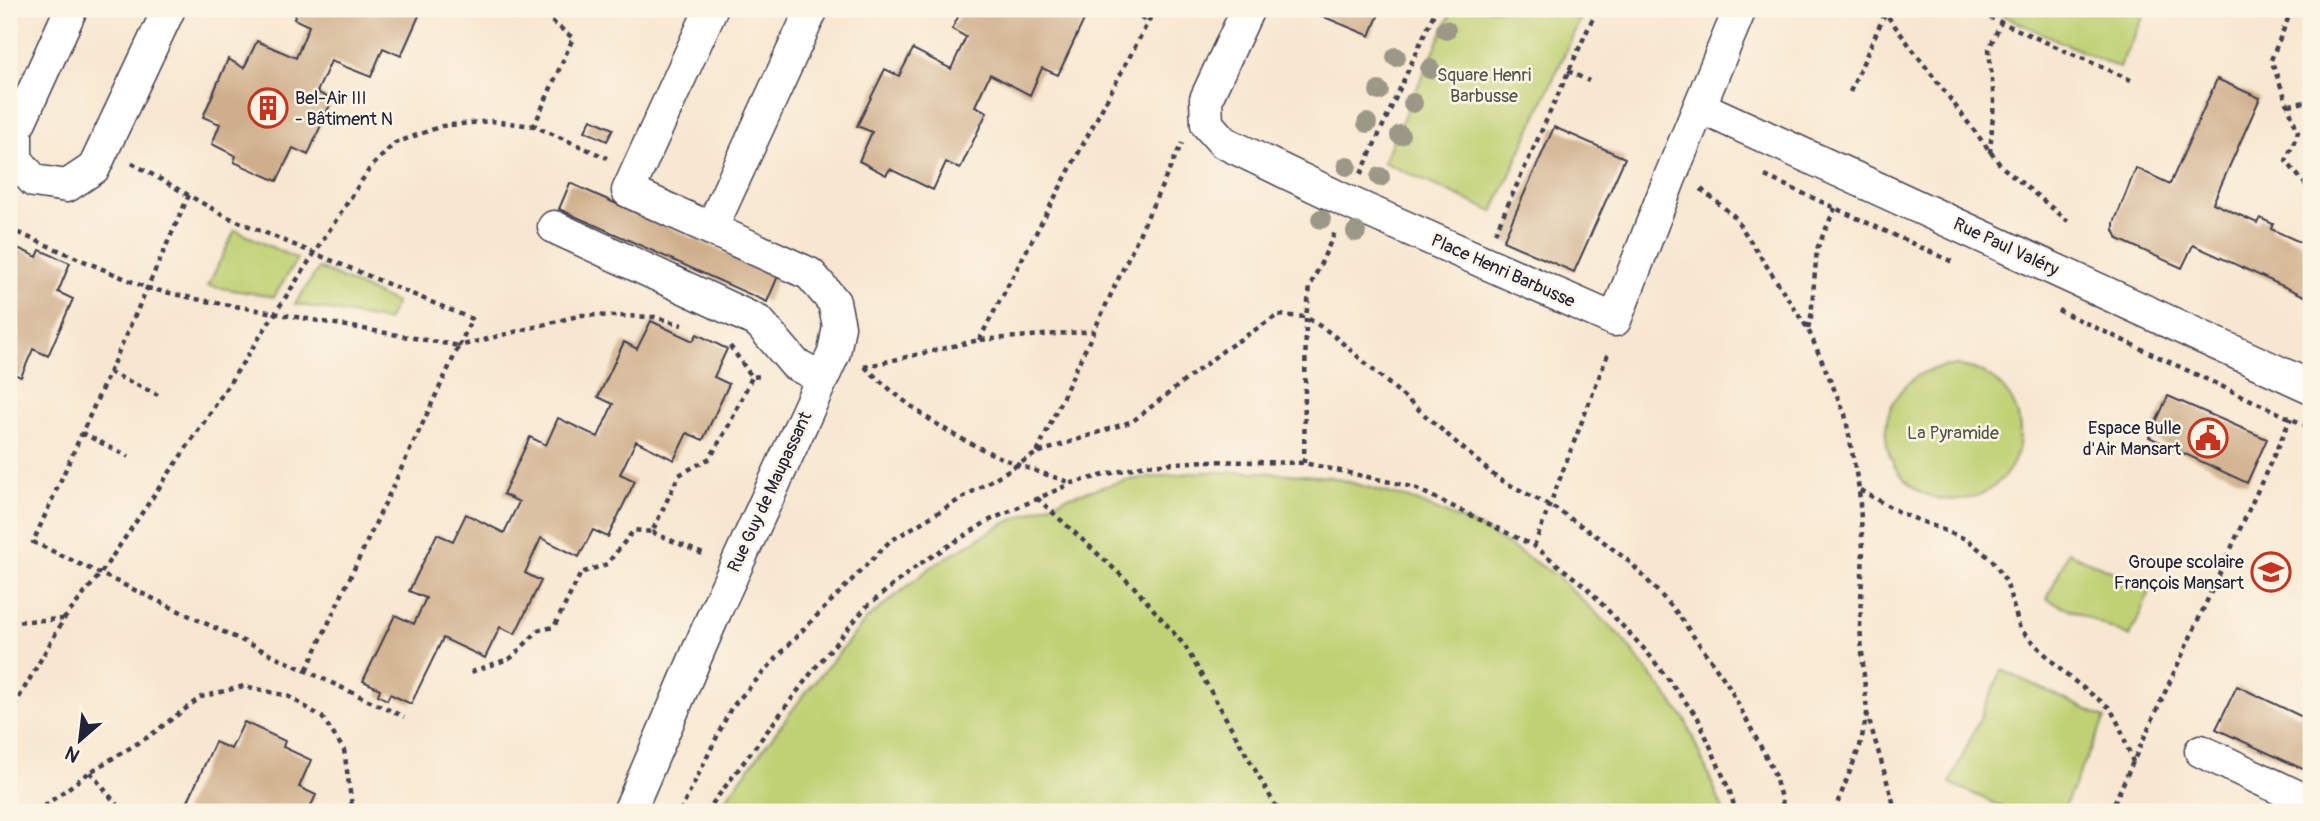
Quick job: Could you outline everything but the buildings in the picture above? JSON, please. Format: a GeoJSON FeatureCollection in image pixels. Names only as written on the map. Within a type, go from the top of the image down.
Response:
{"type":"FeatureCollection","features":[{"type":"Feature","properties":{"kind":"street"},"geometry":{"type":"LineString","coordinates":[[71,9],[16,130],[12,160],[34,181],[67,187],[94,167],[169,9]]}},
{"type":"Feature","properties":{"kind":"street"},"geometry":{"type":"LineString","coordinates":[[637,171],[711,9]]}},
{"type":"Feature","properties":{"kind":"street"},"geometry":{"type":"LineString","coordinates":[[711,229],[812,9]]}},
{"type":"Feature","properties":{"kind":"street"},"geometry":{"type":"LineString","coordinates":[[1206,99],[1248,9]]}},
{"type":"Feature","properties":{"kind":"street"},"geometry":{"type":"LineString","coordinates":[[1615,320],[1671,175],[1740,9]]}},
{"type":"Feature","properties":{"kind":"street","name":"Place Henri Barbusse"},"geometry":{"type":"LineString","coordinates":[[1206,99],[1208,124],[1223,142],[1348,202],[1615,320]]}},
{"type":"Feature","properties":{"kind":"street","name":"Rue Paul Valéry"},"geometry":{"type":"LineString","coordinates":[[1700,107],[2309,386]]}},
{"type":"Feature","properties":{"kind":"street","name":"Rue Guy de Maupassant"},"geometry":{"type":"LineString","coordinates":[[629,812],[735,568],[817,365],[839,326],[834,302],[810,274],[628,191],[637,171]]}},
{"type":"Feature","properties":{"kind":"street"},"geometry":{"type":"LineString","coordinates":[[554,228],[759,322],[817,365]]}},
{"type":"Feature","properties":{"kind":"street"},"geometry":{"type":"LineString","coordinates":[[2201,751],[2311,803]]}},
{"type":"Feature","properties":{"kind":"path"},"geometry":{"type":"LineString","coordinates":[[534,126],[573,38],[536,9]]}},
{"type":"Feature","properties":{"kind":"path"},"geometry":{"type":"LineString","coordinates":[[1135,9],[1147,24]]}},
{"type":"Feature","properties":{"kind":"path"},"geometry":{"type":"LineString","coordinates":[[979,340],[1155,9]]}},
{"type":"Feature","properties":{"kind":"path"},"geometry":{"type":"LineString","coordinates":[[1304,463],[1306,317],[1311,283],[1436,9]]}},
{"type":"Feature","properties":{"kind":"path"},"geometry":{"type":"LineString","coordinates":[[1482,262],[1597,9]]}},
{"type":"Feature","properties":{"kind":"path"},"geometry":{"type":"LineString","coordinates":[[1971,9],[2131,80]]}},
{"type":"Feature","properties":{"kind":"path"},"geometry":{"type":"LineString","coordinates":[[1990,153],[1994,101],[1989,49],[2007,9]]}},
{"type":"Feature","properties":{"kind":"path"},"geometry":{"type":"LineString","coordinates":[[2292,9],[2271,60],[2298,132],[2286,161],[2311,191]]}},
{"type":"Feature","properties":{"kind":"path"},"geometry":{"type":"LineString","coordinates":[[1850,92],[1885,10]]}},
{"type":"Feature","properties":{"kind":"path"},"geometry":{"type":"LineString","coordinates":[[1885,10],[2001,166],[2068,221]]}},
{"type":"Feature","properties":{"kind":"path"},"geometry":{"type":"LineString","coordinates":[[1568,71],[1589,81]]}},
{"type":"Feature","properties":{"kind":"path"},"geometry":{"type":"LineString","coordinates":[[1037,453],[1175,156],[1206,99]]}},
{"type":"Feature","properties":{"kind":"path"},"geometry":{"type":"LineString","coordinates":[[2289,105],[2311,101]]}},
{"type":"Feature","properties":{"kind":"path"},"geometry":{"type":"LineString","coordinates":[[9,715],[64,619],[102,573],[370,168],[395,143],[442,126],[491,121],[534,126],[637,171]]}},
{"type":"Feature","properties":{"kind":"path"},"geometry":{"type":"LineString","coordinates":[[104,147],[225,216],[472,319],[306,671]]}},
{"type":"Feature","properties":{"kind":"path"},"geometry":{"type":"LineString","coordinates":[[1671,175],[1699,188],[1734,216],[1808,329],[1845,414],[1859,489],[1863,551],[1860,627],[1867,713],[1896,812]]}},
{"type":"Feature","properties":{"kind":"path"},"geometry":{"type":"LineString","coordinates":[[189,195],[33,542],[404,717]]}},
{"type":"Feature","properties":{"kind":"path"},"geometry":{"type":"LineString","coordinates":[[1808,329],[1817,249],[1835,208]]}},
{"type":"Feature","properties":{"kind":"path"},"geometry":{"type":"LineString","coordinates":[[9,229],[147,288],[459,346],[582,315],[655,317],[690,328]]}},
{"type":"Feature","properties":{"kind":"path"},"geometry":{"type":"LineString","coordinates":[[680,812],[731,708],[889,542],[1037,453],[1133,421],[1224,350],[1278,315],[1306,317],[1332,334],[1497,478],[1549,504],[1631,563],[1674,609],[1727,683],[1773,770],[1785,812]]}},
{"type":"Feature","properties":{"kind":"path"},"geometry":{"type":"LineString","coordinates":[[1534,546],[1610,348],[1615,320]]}},
{"type":"Feature","properties":{"kind":"path"},"geometry":{"type":"LineString","coordinates":[[752,377],[817,365],[864,367],[979,340],[1094,331]]}},
{"type":"Feature","properties":{"kind":"path"},"geometry":{"type":"LineString","coordinates":[[725,338],[752,377]]}},
{"type":"Feature","properties":{"kind":"path"},"geometry":{"type":"LineString","coordinates":[[864,367],[927,418],[978,448],[1017,465],[1072,483]]}},
{"type":"Feature","properties":{"kind":"path"},"geometry":{"type":"LineString","coordinates":[[109,372],[158,395]]}},
{"type":"Feature","properties":{"kind":"path"},"geometry":{"type":"LineString","coordinates":[[652,531],[679,475],[710,458],[752,377]]}},
{"type":"Feature","properties":{"kind":"path"},"geometry":{"type":"LineString","coordinates":[[2110,812],[2309,386]]}},
{"type":"Feature","properties":{"kind":"path"},"geometry":{"type":"LineString","coordinates":[[82,433],[129,457]]}},
{"type":"Feature","properties":{"kind":"path"},"geometry":{"type":"LineString","coordinates":[[706,812],[815,668],[866,607],[930,558],[988,520],[1072,483],[1145,466],[1207,461],[1304,463],[1413,487],[1534,546],[1586,586],[1647,652],[1698,718],[1736,812]]}},
{"type":"Feature","properties":{"kind":"path"},"geometry":{"type":"LineString","coordinates":[[1859,489],[1901,513],[1968,540],[1992,560],[2006,580],[2020,629],[2065,674],[2110,708],[2133,762]]}},
{"type":"Feature","properties":{"kind":"path"},"geometry":{"type":"LineString","coordinates":[[1037,498],[1135,588],[1185,646],[1279,812]]}},
{"type":"Feature","properties":{"kind":"path"},"geometry":{"type":"LineString","coordinates":[[471,672],[510,658],[539,630],[555,627],[581,573],[607,564],[634,530],[652,531],[735,568]]}},
{"type":"Feature","properties":{"kind":"path"},"geometry":{"type":"LineString","coordinates":[[9,622],[64,619]]}},
{"type":"Feature","properties":{"kind":"path"},"geometry":{"type":"LineString","coordinates":[[36,812],[90,772],[148,737],[201,697],[244,686],[288,696],[323,717],[344,750],[351,812]]}},
{"type":"Feature","properties":{"kind":"path"},"geometry":{"type":"LineString","coordinates":[[1833,812],[1860,746],[1867,713]]}},
{"type":"Feature","properties":{"kind":"path"},"geometry":{"type":"LineString","coordinates":[[90,772],[122,812]]}},
{"type":"Feature","properties":{"kind":"green space","name":"Square Henri Barbusse"},"geometry":{"type":"Polygon","coordinates":[[[1453,9],[1585,9],[1493,212],[1383,162],[1453,9]]]}},
{"type":"Feature","properties":{"kind":"green space"},"geometry":{"type":"Polygon","coordinates":[[[1988,9],[2147,9],[2119,68],[1988,9]]]}},
{"type":"Feature","properties":{"kind":"green space"},"geometry":{"type":"Polygon","coordinates":[[[235,230],[297,259],[274,297],[208,286],[235,230]]]}},
{"type":"Feature","properties":{"kind":"green space"},"geometry":{"type":"Polygon","coordinates":[[[319,268],[396,303],[387,321],[295,304],[319,268]]]}},
{"type":"Feature","properties":{"kind":"green space","name":"La Pyramide"},"geometry":{"type":"Polygon","coordinates":[[[1953,366],[1979,371],[2000,386],[2015,407],[2020,433],[2015,459],[2000,480],[1979,495],[1953,500],[1927,495],[1906,480],[1891,459],[1886,433],[1891,407],[1906,386],[1927,371],[1953,366]]]}},
{"type":"Feature","properties":{"kind":"green space"},"geometry":{"type":"Polygon","coordinates":[[[1201,472],[1260,472],[1331,477],[1416,501],[1480,528],[1556,575],[1621,637],[1685,719],[1724,812],[716,812],[803,696],[866,620],[931,567],[1001,525],[1067,497],[1127,480],[1201,472]]]}},
{"type":"Feature","properties":{"kind":"green space"},"geometry":{"type":"Polygon","coordinates":[[[2068,552],[2151,589],[2130,637],[2047,599],[2068,552]]]}},
{"type":"Feature","properties":{"kind":"green space"},"geometry":{"type":"Polygon","coordinates":[[[2002,670],[2105,718],[2062,812],[2013,812],[1950,783],[2002,670]]]}},
{"type":"Feature","properties":{"kind":"place","name":"Bel-Air III - Bâtiment N"},"geometry":{"type":"Point","coordinates":[268,108]}},
{"type":"Feature","properties":{"kind":"place","name":"Espace Bulle d'Air Mansart"},"geometry":{"type":"Point","coordinates":[2208,438]}},
{"type":"Feature","properties":{"kind":"place","name":"Groupe scolaire François Mansart"},"geometry":{"type":"Point","coordinates":[2271,572]}}]}
